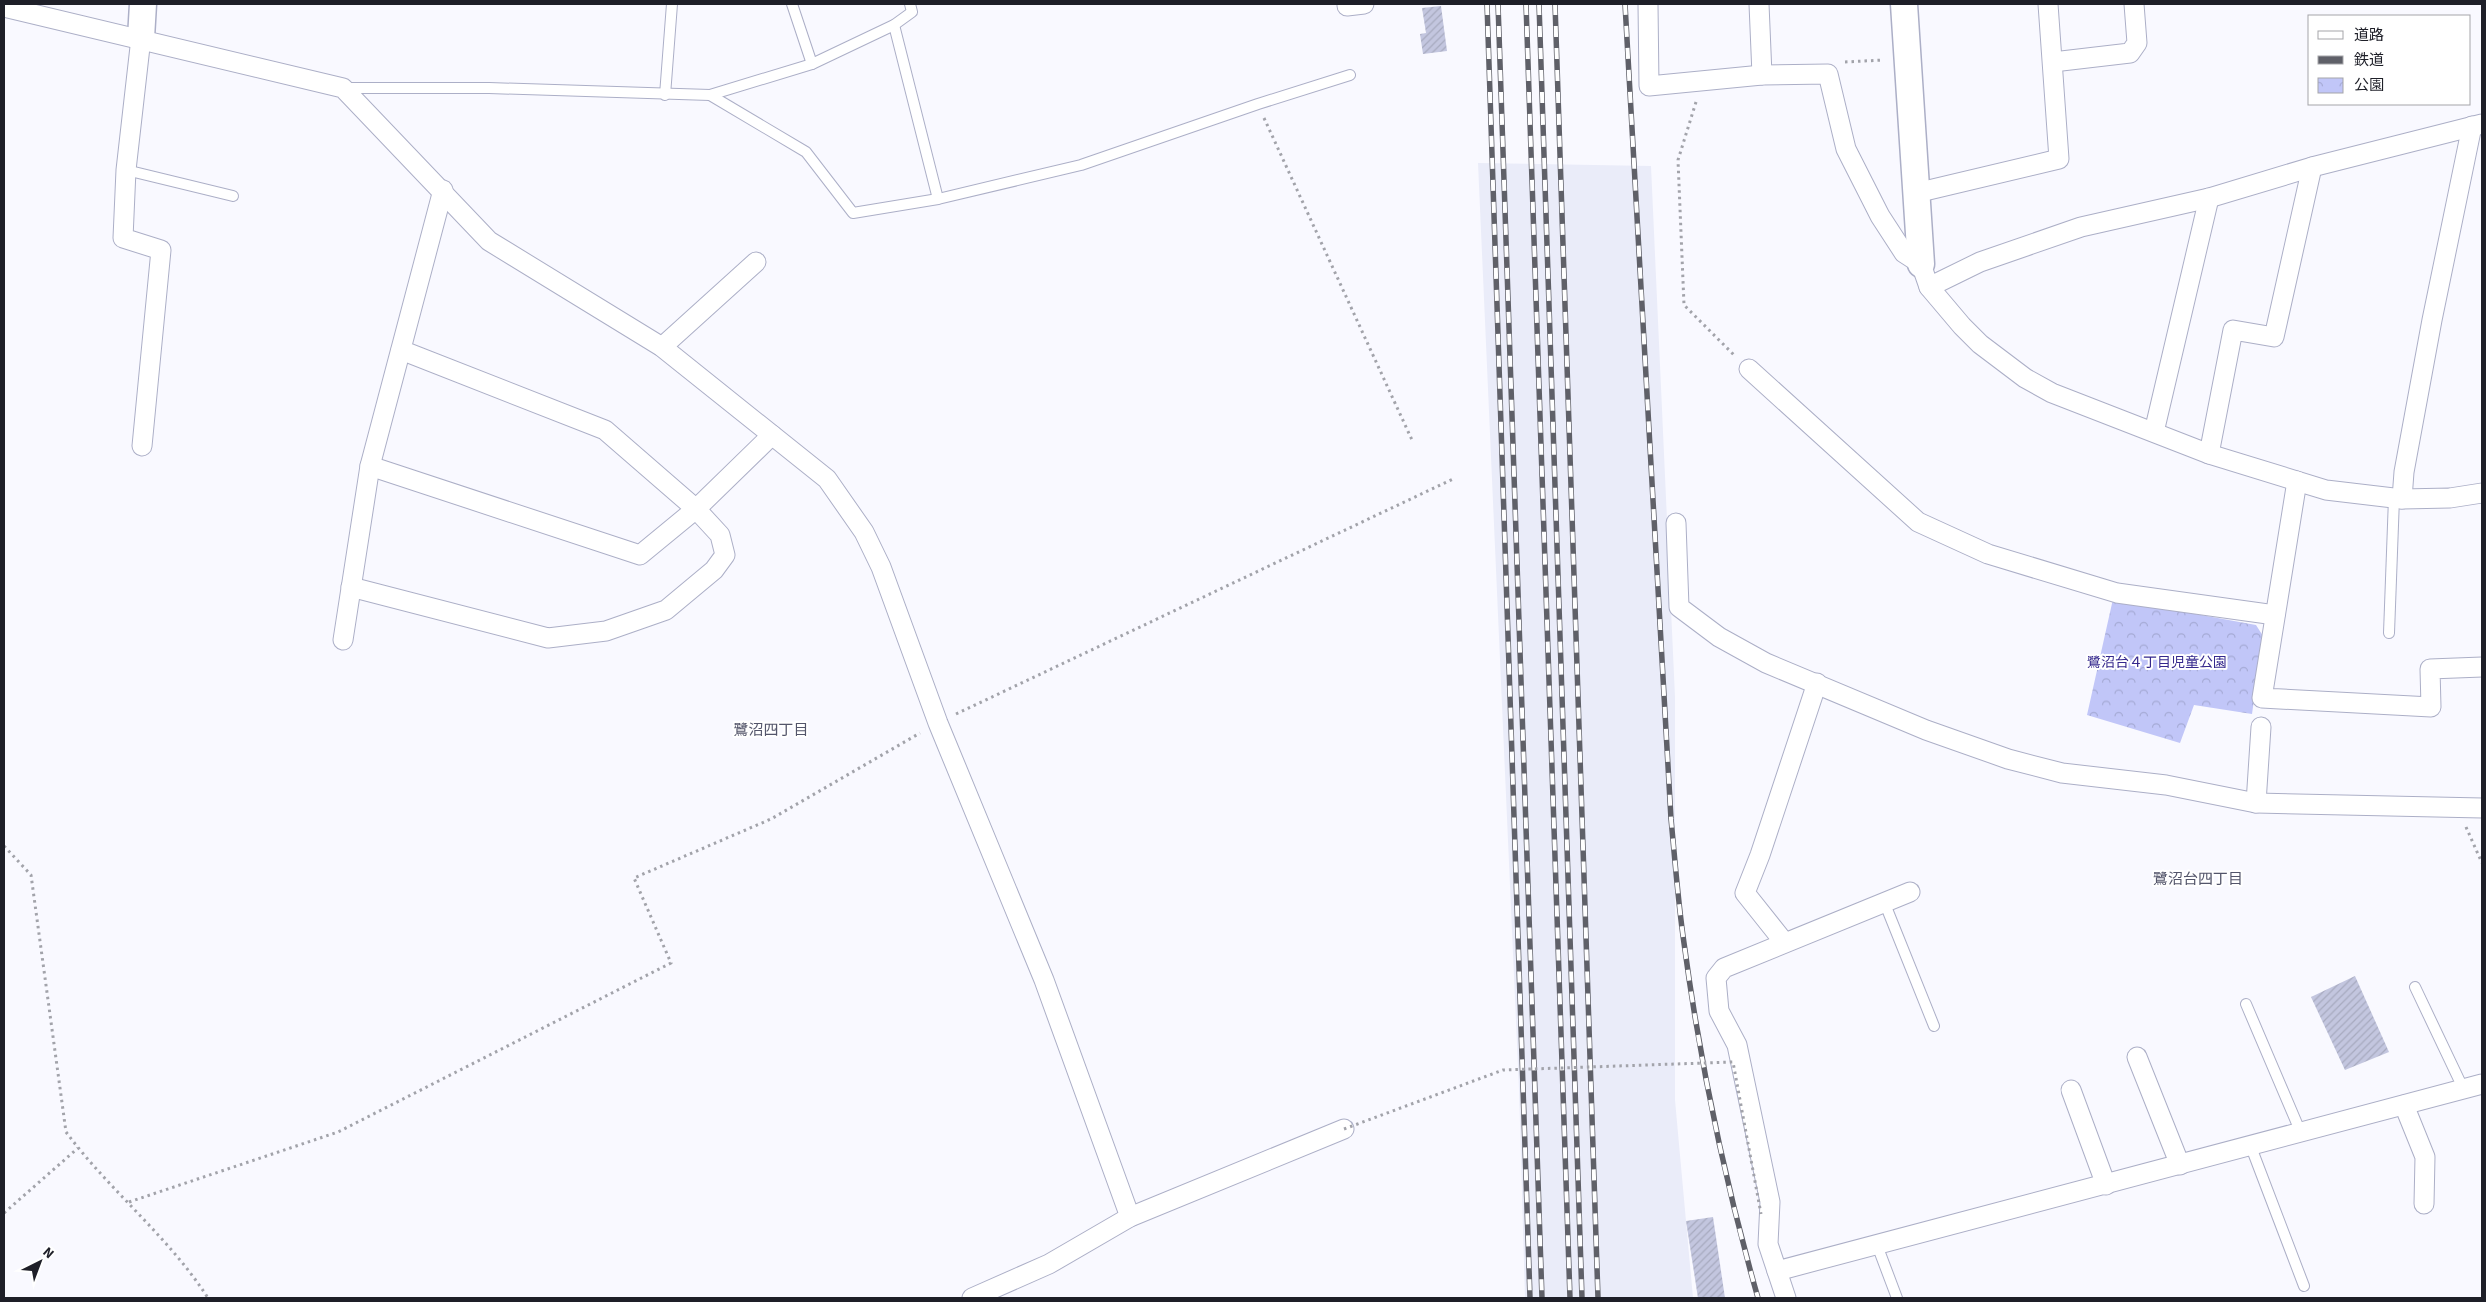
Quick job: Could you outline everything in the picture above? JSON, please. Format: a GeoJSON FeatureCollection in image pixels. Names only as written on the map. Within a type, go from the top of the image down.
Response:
{"type":"FeatureCollection","features":[{"type":"Feature","properties":{"kind":"street"},"geometry":{"type":"LineString","coordinates":[[142,4],[141,38],[126,170],[123,238],[161,250],[142,446]]}},
{"type":"Feature","properties":{"kind":"street"},"geometry":{"type":"LineString","coordinates":[[1346,4],[1348,6],[1364,4]]}},
{"type":"Feature","properties":{"kind":"street"},"geometry":{"type":"LineString","coordinates":[[1648,4],[1649,86],[1703,79],[1762,75],[1828,74],[1846,149],[1880,216],[1904,253],[1925,275],[1962,326],[1980,344],[2025,378],[2052,393],[2209,454],[2326,490],[2398,499],[2450,498],[2482,493]]}},
{"type":"Feature","properties":{"kind":"street"},"geometry":{"type":"LineString","coordinates":[[1759,4],[1762,75]]}},
{"type":"Feature","properties":{"kind":"street"},"geometry":{"type":"LineString","coordinates":[[1904,4],[1916,193],[1925,275]]}},
{"type":"Feature","properties":{"kind":"street"},"geometry":{"type":"LineString","coordinates":[[1916,193],[2059,159],[2048,4]]}},
{"type":"Feature","properties":{"kind":"street"},"geometry":{"type":"LineString","coordinates":[[2053,62],[2130,54],[2137,43],[2134,4]]}},
{"type":"Feature","properties":{"kind":"street"},"geometry":{"type":"LineString","coordinates":[[4,5],[8,8],[141,38],[343,88],[489,241],[662,347],[827,479],[864,532],[881,567],[938,723],[1044,980],[1130,1217]]}},
{"type":"Feature","properties":{"kind":"street"},"geometry":{"type":"LineString","coordinates":[[1925,275],[1980,262],[2081,227],[2209,198],[2312,167],[2477,125],[2430,329],[2398,499]]}},
{"type":"Feature","properties":{"kind":"street"},"geometry":{"type":"LineString","coordinates":[[2209,454],[2233,330],[2274,337],[2312,167]]}},
{"type":"Feature","properties":{"kind":"street"},"geometry":{"type":"LineString","coordinates":[[343,640],[370,466],[442,190]]}},
{"type":"Feature","properties":{"kind":"street"},"geometry":{"type":"LineString","coordinates":[[2154,432],[2209,198]]}},
{"type":"Feature","properties":{"kind":"street"},"geometry":{"type":"LineString","coordinates":[[662,347],[756,262]]}},
{"type":"Feature","properties":{"kind":"street"},"geometry":{"type":"LineString","coordinates":[[351,587],[548,638],[606,631],[666,610],[714,570],[725,556],[720,535],[696,509],[605,430],[401,350]]}},
{"type":"Feature","properties":{"kind":"street"},"geometry":{"type":"LineString","coordinates":[[1749,369],[1918,522],[1988,554],[2117,593],[2275,615]]}},
{"type":"Feature","properties":{"kind":"street"},"geometry":{"type":"LineString","coordinates":[[370,466],[640,555],[696,509],[772,435]]}},
{"type":"Feature","properties":{"kind":"street"},"geometry":{"type":"LineString","coordinates":[[2297,481],[2262,698],[2431,707],[2430,669],[2482,667]]}},
{"type":"Feature","properties":{"kind":"street"},"geometry":{"type":"LineString","coordinates":[[1676,523],[1679,607],[1719,637],[1766,663],[1926,730],[2008,759],[2062,773],[2166,785],[2256,803],[2482,808]]}},
{"type":"Feature","properties":{"kind":"street"},"geometry":{"type":"LineString","coordinates":[[1784,942],[1745,892],[1760,855],[1817,683]]}},
{"type":"Feature","properties":{"kind":"street"},"geometry":{"type":"LineString","coordinates":[[2256,803],[2261,727]]}},
{"type":"Feature","properties":{"kind":"street"},"geometry":{"type":"LineString","coordinates":[[1786,1298],[1768,1244],[1770,1222],[1768,1193],[1736,1045],[1719,1011],[1716,978],[1724,968],[1784,942],[1885,904],[1910,892]]}},
{"type":"Feature","properties":{"kind":"street"},"geometry":{"type":"LineString","coordinates":[[2137,1057],[2180,1166]]}},
{"type":"Feature","properties":{"kind":"street"},"geometry":{"type":"LineString","coordinates":[[1777,1271],[2180,1166],[2482,1084]]}},
{"type":"Feature","properties":{"kind":"street"},"geometry":{"type":"LineString","coordinates":[[2071,1090],[2106,1185]]}},
{"type":"Feature","properties":{"kind":"street"},"geometry":{"type":"LineString","coordinates":[[2404,1104],[2426,1158],[2424,1204]]}},
{"type":"Feature","properties":{"kind":"street"},"geometry":{"type":"LineString","coordinates":[[972,1298],[1049,1264],[1130,1217],[1344,1129]]}},
{"type":"Feature","properties":{"kind":"lane"},"geometry":{"type":"LineString","coordinates":[[665,95],[672,4]]}},
{"type":"Feature","properties":{"kind":"lane"},"geometry":{"type":"LineString","coordinates":[[792,4],[812,64]]}},
{"type":"Feature","properties":{"kind":"lane"},"geometry":{"type":"LineString","coordinates":[[343,88],[490,88],[710,95],[812,64],[894,25],[912,12],[910,4]]}},
{"type":"Feature","properties":{"kind":"lane"},"geometry":{"type":"LineString","coordinates":[[894,25],[938,199]]}},
{"type":"Feature","properties":{"kind":"lane"},"geometry":{"type":"LineString","coordinates":[[710,95],[806,152],[853,213],[938,199],[1081,165],[1258,104],[1350,75]]}},
{"type":"Feature","properties":{"kind":"lane"},"geometry":{"type":"LineString","coordinates":[[126,170],[233,196]]}},
{"type":"Feature","properties":{"kind":"lane"},"geometry":{"type":"LineString","coordinates":[[2389,633],[2398,499]]}},
{"type":"Feature","properties":{"kind":"lane"},"geometry":{"type":"LineString","coordinates":[[1885,904],[1934,1026]]}},
{"type":"Feature","properties":{"kind":"lane"},"geometry":{"type":"LineString","coordinates":[[2415,987],[2463,1088]]}},
{"type":"Feature","properties":{"kind":"lane"},"geometry":{"type":"LineString","coordinates":[[2246,1004],[2301,1133]]}},
{"type":"Feature","properties":{"kind":"lane"},"geometry":{"type":"LineString","coordinates":[[2251,1147],[2304,1286]]}},
{"type":"Feature","properties":{"kind":"lane"},"geometry":{"type":"LineString","coordinates":[[1877,1245],[1897,1298]]}},
{"type":"Feature","properties":{"kind":"path"},"geometry":{"type":"LineString","coordinates":[[1828,74],[1845,62],[1908,59]]}},
{"type":"Feature","properties":{"kind":"path"},"geometry":{"type":"LineString","coordinates":[[1703,79],[1678,160],[1684,305],[1749,369]]}},
{"type":"Feature","properties":{"kind":"path"},"geometry":{"type":"LineString","coordinates":[[1258,104],[1412,440]]}},
{"type":"Feature","properties":{"kind":"path"},"geometry":{"type":"LineString","coordinates":[[129,1202],[338,1132],[671,963],[634,878],[771,819],[938,723],[1453,479]]}},
{"type":"Feature","properties":{"kind":"path"},"geometry":{"type":"LineString","coordinates":[[2456,806],[2482,863]]}},
{"type":"Feature","properties":{"kind":"path"},"geometry":{"type":"LineString","coordinates":[[4,846],[31,875],[66,1132],[78,1148],[129,1202],[208,1298]]}},
{"type":"Feature","properties":{"kind":"path"},"geometry":{"type":"LineString","coordinates":[[1344,1129],[1503,1070],[1733,1062],[1761,1214]]}},
{"type":"Feature","properties":{"kind":"path"},"geometry":{"type":"LineString","coordinates":[[4,1213],[78,1148]]}},
{"type":"Feature","properties":{"kind":"shaded area"},"geometry":{"type":"Polygon","coordinates":[[[1478,163],[1651,166],[1675,697],[1675,1100],[1693,1298],[1525,1298],[1519,1089],[1478,163]]]}},
{"type":"Feature","properties":{"kind":"green space","name":"鷺沼台４丁目児童公園"},"geometry":{"type":"Polygon","coordinates":[[[2113,599],[2256,625],[2263,636],[2252,714],[2194,705],[2180,743],[2087,715],[2113,599]]]}},
{"type":"Feature","properties":{"kind":"building"},"geometry":{"type":"Polygon","coordinates":[[[1441,6],[1447,51],[1423,54],[1420,34],[1426,33],[1422,8],[1441,6]]]}},
{"type":"Feature","properties":{"kind":"building"},"geometry":{"type":"Polygon","coordinates":[[[2355,976],[2389,1052],[2345,1070],[2311,997],[2355,976]]]}},
{"type":"Feature","properties":{"kind":"building"},"geometry":{"type":"Polygon","coordinates":[[[1713,1217],[1725,1298],[1698,1298],[1686,1221],[1713,1217]]]}},
{"type":"Feature","properties":{"kind":"railway"},"geometry":{"type":"LineString","coordinates":[[1487,4],[1530,1298]]}},
{"type":"Feature","properties":{"kind":"railway"},"geometry":{"type":"LineString","coordinates":[[1498,4],[1542,1298]]}},
{"type":"Feature","properties":{"kind":"railway"},"geometry":{"type":"LineString","coordinates":[[1526,4],[1570,1298]]}},
{"type":"Feature","properties":{"kind":"railway"},"geometry":{"type":"LineString","coordinates":[[1539,4],[1582,1298]]}},
{"type":"Feature","properties":{"kind":"railway"},"geometry":{"type":"LineString","coordinates":[[1555,4],[1598,1298]]}},
{"type":"Feature","properties":{"kind":"railway"},"geometry":{"type":"LineString","coordinates":[[1625,4],[1671,819],[1678,897],[1690,988],[1706,1077],[1724,1166],[1758,1298]]}},
{"type":"Feature","properties":{"kind":"district","name":"鷺沼四丁目"},"geometry":{"type":"Point","coordinates":[771,730]}},
{"type":"Feature","properties":{"kind":"district","name":"鷺沼台四丁目"},"geometry":{"type":"Point","coordinates":[2198,879]}}]}
